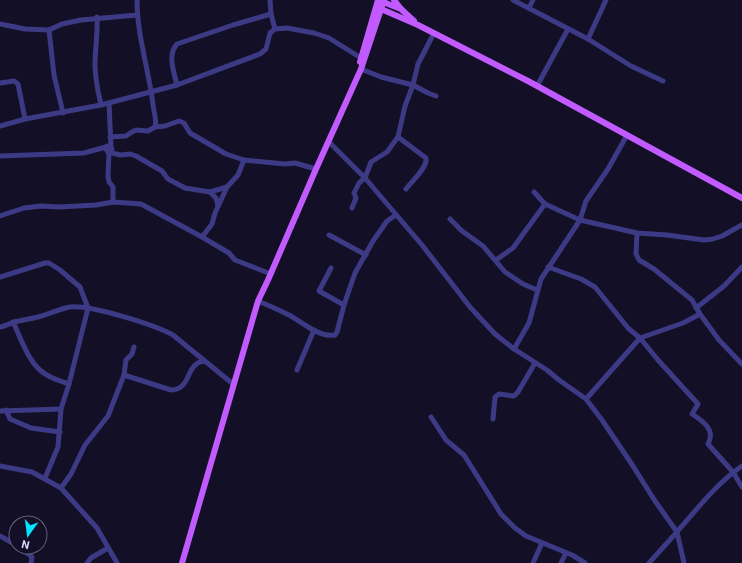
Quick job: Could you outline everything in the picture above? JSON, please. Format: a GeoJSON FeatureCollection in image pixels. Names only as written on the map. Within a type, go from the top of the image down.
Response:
{"type":"FeatureCollection","features":[{"type":"Feature","properties":{"kind":"main road"},"geometry":{"type":"LineString","coordinates":[[394,0],[418,25]]}},
{"type":"Feature","properties":{"kind":"main road"},"geometry":{"type":"LineString","coordinates":[[380,3],[401,9]]}},
{"type":"Feature","properties":{"kind":"main road"},"geometry":{"type":"LineString","coordinates":[[380,3],[391,14],[418,25],[538,86],[742,198]]}},
{"type":"Feature","properties":{"kind":"main road"},"geometry":{"type":"LineString","coordinates":[[353,85],[362,69],[374,30],[380,3]]}},
{"type":"Feature","properties":{"kind":"main road"},"geometry":{"type":"LineString","coordinates":[[182,563],[258,301],[353,85],[380,3]]}},
{"type":"Feature","properties":{"kind":"main road"},"geometry":{"type":"LineString","coordinates":[[374,30],[380,20],[391,14]]}},
{"type":"Feature","properties":{"kind":"street"},"geometry":{"type":"LineString","coordinates":[[137,0],[137,15],[152,91],[156,127]]}},
{"type":"Feature","properties":{"kind":"street"},"geometry":{"type":"LineString","coordinates":[[270,0],[271,14],[275,28]]}},
{"type":"Feature","properties":{"kind":"street"},"geometry":{"type":"LineString","coordinates":[[513,0],[588,39],[631,66],[663,81]]}},
{"type":"Feature","properties":{"kind":"street"},"geometry":{"type":"LineString","coordinates":[[529,8],[533,0]]}},
{"type":"Feature","properties":{"kind":"street"},"geometry":{"type":"LineString","coordinates":[[588,39],[606,0]]}},
{"type":"Feature","properties":{"kind":"street"},"geometry":{"type":"LineString","coordinates":[[177,85],[172,57],[174,47],[177,44],[271,14]]}},
{"type":"Feature","properties":{"kind":"street"},"geometry":{"type":"LineString","coordinates":[[0,24],[25,29],[49,30],[62,24],[97,17],[137,15]]}},
{"type":"Feature","properties":{"kind":"street"},"geometry":{"type":"LineString","coordinates":[[97,17],[98,28],[95,65],[101,105]]}},
{"type":"Feature","properties":{"kind":"street"},"geometry":{"type":"LineString","coordinates":[[0,126],[25,119],[101,105],[177,85],[260,54],[266,49],[270,33],[275,28],[299,30],[330,38],[361,58]]}},
{"type":"Feature","properties":{"kind":"street"},"geometry":{"type":"LineString","coordinates":[[538,86],[568,29]]}},
{"type":"Feature","properties":{"kind":"street"},"geometry":{"type":"LineString","coordinates":[[49,30],[54,75],[62,113]]}},
{"type":"Feature","properties":{"kind":"street"},"geometry":{"type":"LineString","coordinates":[[352,208],[356,198],[354,193],[365,178],[371,162],[387,152],[398,137],[405,106],[413,85],[418,64],[434,33]]}},
{"type":"Feature","properties":{"kind":"street"},"geometry":{"type":"LineString","coordinates":[[362,69],[381,77],[413,85],[428,94],[436,96]]}},
{"type":"Feature","properties":{"kind":"street"},"geometry":{"type":"LineString","coordinates":[[0,84],[14,81],[18,84],[25,119]]}},
{"type":"Feature","properties":{"kind":"street"},"geometry":{"type":"LineString","coordinates":[[109,103],[108,176],[109,182],[113,187],[113,202]]}},
{"type":"Feature","properties":{"kind":"street"},"geometry":{"type":"LineString","coordinates":[[109,149],[136,130],[148,131],[156,127],[180,121],[184,123],[190,133],[226,154],[244,160],[285,164],[295,163],[316,169]]}},
{"type":"Feature","properties":{"kind":"street"},"geometry":{"type":"LineString","coordinates":[[514,349],[529,323],[541,278],[580,220],[586,201],[608,169],[627,135]]}},
{"type":"Feature","properties":{"kind":"street"},"geometry":{"type":"LineString","coordinates":[[398,137],[427,160],[426,165],[406,189]]}},
{"type":"Feature","properties":{"kind":"street"},"geometry":{"type":"LineString","coordinates":[[329,142],[365,178],[422,245],[470,307],[495,334],[586,399],[606,426],[677,532],[684,563]]}},
{"type":"Feature","properties":{"kind":"street"},"geometry":{"type":"LineString","coordinates":[[0,156],[84,154],[96,150],[109,149],[136,156],[162,171],[168,179],[185,188],[210,192],[227,187]]}},
{"type":"Feature","properties":{"kind":"street"},"geometry":{"type":"LineString","coordinates":[[202,237],[212,224],[215,213],[227,187],[238,175],[244,160]]}},
{"type":"Feature","properties":{"kind":"street"},"geometry":{"type":"LineString","coordinates":[[210,192],[216,198],[218,206]]}},
{"type":"Feature","properties":{"kind":"street"},"geometry":{"type":"LineString","coordinates":[[534,192],[545,204],[580,220],[637,233],[704,240],[722,236],[742,225]]}},
{"type":"Feature","properties":{"kind":"street"},"geometry":{"type":"LineString","coordinates":[[0,216],[24,208],[41,206],[59,207],[96,205],[113,202],[141,204],[229,253],[235,260],[271,274]]}},
{"type":"Feature","properties":{"kind":"street"},"geometry":{"type":"LineString","coordinates":[[496,260],[513,248],[545,204]]}},
{"type":"Feature","properties":{"kind":"street"},"geometry":{"type":"LineString","coordinates":[[258,301],[290,315],[306,327],[326,335],[335,335],[351,282],[373,241],[387,221],[396,215]]}},
{"type":"Feature","properties":{"kind":"street"},"geometry":{"type":"LineString","coordinates":[[450,220],[462,231],[483,246],[505,272],[523,284],[537,290]]}},
{"type":"Feature","properties":{"kind":"street"},"geometry":{"type":"LineString","coordinates":[[637,233],[636,254],[639,260],[654,269],[692,300],[700,314],[719,340],[742,364]]}},
{"type":"Feature","properties":{"kind":"street"},"geometry":{"type":"LineString","coordinates":[[329,235],[366,255]]}},
{"type":"Feature","properties":{"kind":"street"},"geometry":{"type":"LineString","coordinates":[[0,277],[49,263],[80,287],[88,308],[69,384],[61,409],[58,447],[45,478]]}},
{"type":"Feature","properties":{"kind":"street"},"geometry":{"type":"LineString","coordinates":[[548,267],[581,279],[595,287],[628,328],[640,338],[698,404],[692,414],[704,422],[710,434],[708,444],[732,472],[742,487]]}},
{"type":"Feature","properties":{"kind":"street"},"geometry":{"type":"LineString","coordinates":[[696,308],[724,286],[742,267]]}},
{"type":"Feature","properties":{"kind":"street"},"geometry":{"type":"LineString","coordinates":[[331,268],[319,291],[344,305]]}},
{"type":"Feature","properties":{"kind":"street"},"geometry":{"type":"LineString","coordinates":[[0,327],[7,326],[13,322],[39,317],[69,307],[88,308],[163,329],[194,351],[205,362],[233,384]]}},
{"type":"Feature","properties":{"kind":"street"},"geometry":{"type":"LineString","coordinates":[[586,399],[640,338],[683,324],[700,314]]}},
{"type":"Feature","properties":{"kind":"street"},"geometry":{"type":"LineString","coordinates":[[13,322],[29,356],[41,371],[56,380],[69,384]]}},
{"type":"Feature","properties":{"kind":"street"},"geometry":{"type":"LineString","coordinates":[[297,370],[314,330]]}},
{"type":"Feature","properties":{"kind":"street"},"geometry":{"type":"LineString","coordinates":[[61,488],[71,474],[85,445],[108,416],[124,375],[126,360],[132,354],[134,347]]}},
{"type":"Feature","properties":{"kind":"street"},"geometry":{"type":"LineString","coordinates":[[124,375],[171,390],[177,390],[183,386],[193,366],[200,362],[205,362]]}},
{"type":"Feature","properties":{"kind":"street"},"geometry":{"type":"LineString","coordinates":[[493,419],[495,397],[499,394],[514,396],[518,392],[535,362]]}},
{"type":"Feature","properties":{"kind":"street"},"geometry":{"type":"LineString","coordinates":[[0,410],[61,409]]}},
{"type":"Feature","properties":{"kind":"street"},"geometry":{"type":"LineString","coordinates":[[6,410],[10,419],[25,426],[60,432]]}},
{"type":"Feature","properties":{"kind":"street"},"geometry":{"type":"LineString","coordinates":[[431,417],[446,440],[464,455],[502,514],[515,528],[526,536],[566,554],[572,555],[585,563]]}},
{"type":"Feature","properties":{"kind":"street"},"geometry":{"type":"LineString","coordinates":[[0,466],[32,472],[61,488],[97,528],[117,563]]}},
{"type":"Feature","properties":{"kind":"street"},"geometry":{"type":"LineString","coordinates":[[649,563],[732,472],[742,466]]}},
{"type":"Feature","properties":{"kind":"street"},"geometry":{"type":"LineString","coordinates":[[533,563],[542,543]]}},
{"type":"Feature","properties":{"kind":"street"},"geometry":{"type":"LineString","coordinates":[[87,563],[90,558],[108,548]]}},
{"type":"Feature","properties":{"kind":"street"},"geometry":{"type":"LineString","coordinates":[[561,563],[566,554]]}}]}
